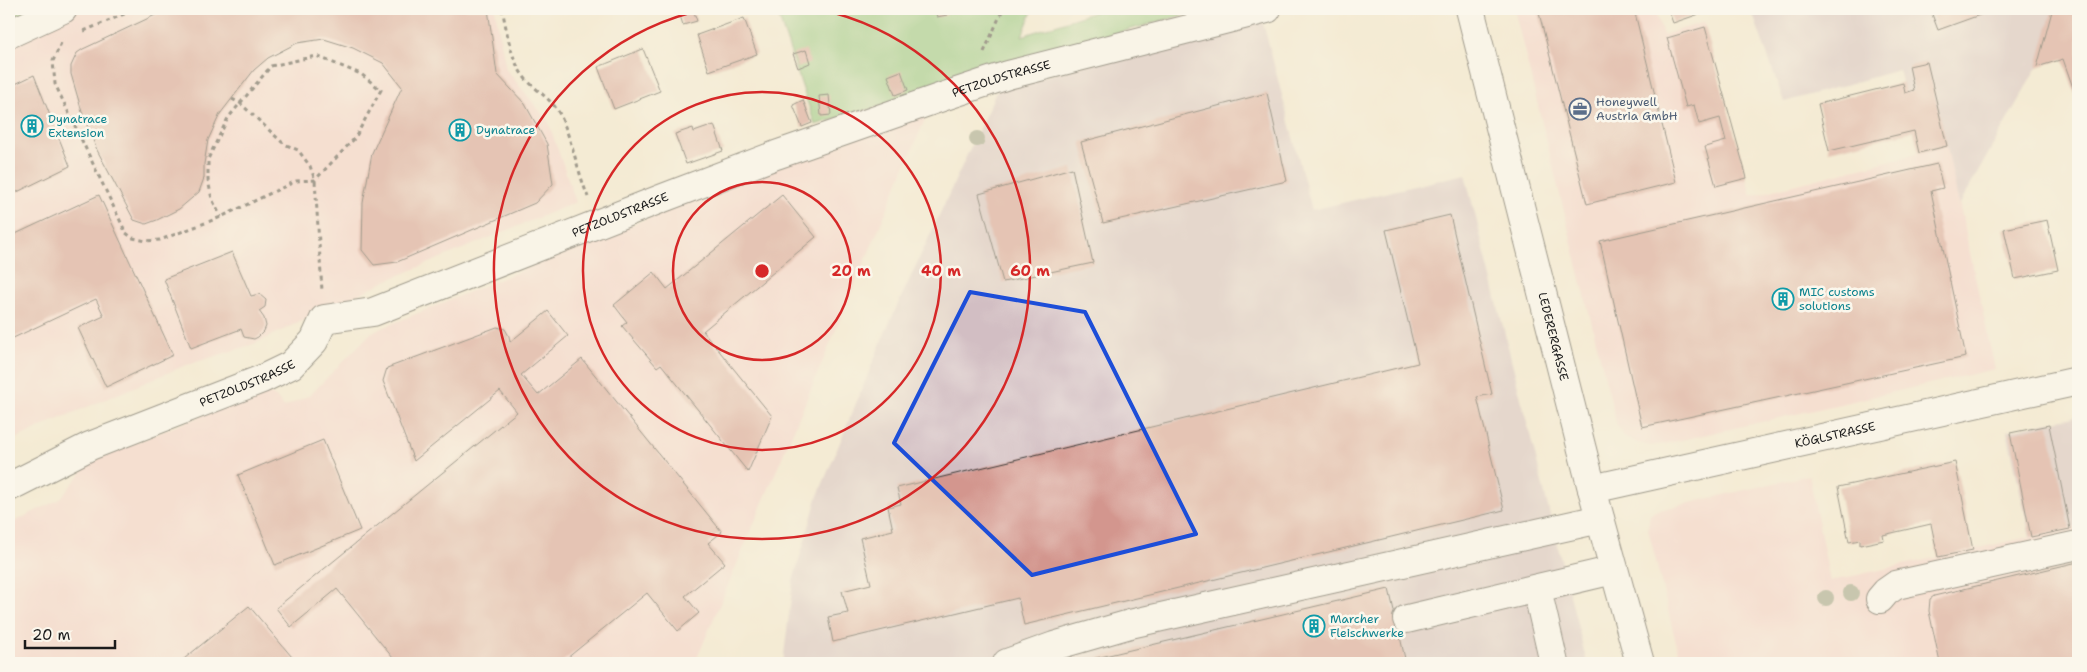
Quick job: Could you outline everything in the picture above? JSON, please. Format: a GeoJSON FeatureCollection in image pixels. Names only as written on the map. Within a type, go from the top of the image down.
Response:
{"type":"FeatureCollection","features":[{"type":"Feature","properties":{"kind":"street"},"geometry":{"type":"LineString","coordinates":[[9,34],[63,9]]}},
{"type":"Feature","properties":{"kind":"street","name":"PETZOLDSTRASSE"},"geometry":{"type":"LineString","coordinates":[[9,487],[90,446],[262,379],[291,365],[314,341],[324,319],[372,312],[784,152],[1008,75],[1267,9]]}},
{"type":"Feature","properties":{"kind":"street","name":"LEDERERGASSE"},"geometry":{"type":"LineString","coordinates":[[1470,9],[1592,489],[1640,663]]}},
{"type":"Feature","properties":{"kind":"street","name":"KÖGLSTRASSE"},"geometry":{"type":"LineString","coordinates":[[1592,489],[2078,381]]}},
{"type":"Feature","properties":{"kind":"street"},"geometry":{"type":"LineString","coordinates":[[1007,663],[1054,646],[1130,624],[1600,519]]}},
{"type":"Feature","properties":{"kind":"street"},"geometry":{"type":"LineString","coordinates":[[1880,599],[1896,585],[2078,544]]}},
{"type":"Feature","properties":{"kind":"street"},"geometry":{"type":"LineString","coordinates":[[1406,619],[1614,570]]}},
{"type":"Feature","properties":{"kind":"street"},"geometry":{"type":"LineString","coordinates":[[1537,589],[1554,663]]}},
{"type":"Feature","properties":{"kind":"path"},"geometry":{"type":"LineString","coordinates":[[77,34],[136,9]]}},
{"type":"Feature","properties":{"kind":"path"},"geometry":{"type":"LineString","coordinates":[[502,9],[511,46],[520,71],[550,101],[561,116],[598,223]]}},
{"type":"Feature","properties":{"kind":"path"},"geometry":{"type":"LineString","coordinates":[[967,89],[1003,9]]}},
{"type":"Feature","properties":{"kind":"path"},"geometry":{"type":"LineString","coordinates":[[64,41],[60,45],[53,61],[55,84],[126,233],[133,238],[146,241],[160,240],[221,217],[296,181],[315,180],[355,138],[381,90],[362,74],[316,56],[271,66],[228,118],[208,159],[208,180],[212,198],[221,217]]}},
{"type":"Feature","properties":{"kind":"path"},"geometry":{"type":"LineString","coordinates":[[232,99],[240,103],[284,144],[298,150],[310,166],[315,180],[324,319]]}},
{"type":"Feature","properties":{"kind":"highlighted area"},"geometry":{"type":"Polygon","coordinates":[[[970,292],[1085,312],[1196,534],[1032,575],[894,443],[970,292]]]}},
{"type":"Feature","properties":{"kind":"shaded area"},"geometry":{"type":"Polygon","coordinates":[[[38,9],[495,9],[506,69],[548,121],[576,202],[388,280],[254,344],[184,366],[9,442],[9,22],[38,9]]]}},
{"type":"Feature","properties":{"kind":"shaded area"},"geometry":{"type":"Polygon","coordinates":[[[1514,9],[1655,9],[1663,35],[1704,22],[1751,196],[1947,146],[1995,369],[1664,444],[1651,446],[1625,437],[1617,426],[1514,9]]]}},
{"type":"Feature","properties":{"kind":"shaded area"},"geometry":{"type":"Polygon","coordinates":[[[1751,9],[2078,9],[2078,103],[2063,59],[2037,67],[1959,206],[1947,147],[1919,153],[1899,70],[1784,102],[1751,9]]]}},
{"type":"Feature","properties":{"kind":"shaded area"},"geometry":{"type":"Polygon","coordinates":[[[1261,15],[1312,210],[1465,174],[1587,663],[783,663],[793,581],[817,498],[887,328],[997,90],[1261,15]]]}},
{"type":"Feature","properties":{"kind":"shaded area"},"geometry":{"type":"Polygon","coordinates":[[[929,110],[695,663],[9,663],[9,524],[60,499],[90,462],[255,393],[267,392],[276,397],[284,407],[310,395],[372,332],[731,184],[929,110]]]}},
{"type":"Feature","properties":{"kind":"shaded area"},"geometry":{"type":"Polygon","coordinates":[[[2078,416],[2078,526],[2030,537],[2007,431],[2078,416]]]}},
{"type":"Feature","properties":{"kind":"shaded area"},"geometry":{"type":"Polygon","coordinates":[[[1809,475],[1830,581],[2078,526],[2078,663],[1681,663],[1648,529],[1650,515],[1655,511],[1809,475]]]}},
{"type":"Feature","properties":{"kind":"green space"},"geometry":{"type":"Polygon","coordinates":[[[9,9],[38,9],[9,22],[9,9]]]}},
{"type":"Feature","properties":{"kind":"green space"},"geometry":{"type":"Polygon","coordinates":[[[776,9],[1033,9],[1022,36],[1103,9],[1206,9],[1010,62],[912,97],[815,125],[776,9]]]}},
{"type":"Feature","properties":{"kind":"building","name":"Dynatrace"},"geometry":{"type":"Polygon","coordinates":[[[168,9],[488,9],[497,74],[525,104],[547,144],[553,184],[535,203],[397,262],[374,265],[362,250],[363,203],[372,153],[402,87],[383,63],[353,48],[324,39],[297,43],[268,58],[254,70],[220,114],[208,140],[204,178],[199,192],[179,209],[157,220],[146,224],[134,220],[97,150],[82,112],[71,74],[71,66],[77,53],[83,49],[168,9]]]}},
{"type":"Feature","properties":{"kind":"building"},"geometry":{"type":"Polygon","coordinates":[[[678,9],[693,9],[697,21],[683,25],[678,9]]]}},
{"type":"Feature","properties":{"kind":"building"},"geometry":{"type":"Polygon","coordinates":[[[934,9],[945,9],[947,15],[937,17],[934,9]]]}},
{"type":"Feature","properties":{"kind":"building"},"geometry":{"type":"Polygon","coordinates":[[[1538,9],[1634,9],[1676,182],[1587,204],[1538,9]]]}},
{"type":"Feature","properties":{"kind":"building"},"geometry":{"type":"Polygon","coordinates":[[[1668,9],[1714,9],[1673,23],[1668,9]]]}},
{"type":"Feature","properties":{"kind":"building"},"geometry":{"type":"Polygon","coordinates":[[[1930,9],[1987,9],[1988,12],[1938,30],[1930,9]]]}},
{"type":"Feature","properties":{"kind":"building"},"geometry":{"type":"Polygon","coordinates":[[[2078,9],[2078,102],[2063,59],[2037,67],[2052,11],[2078,9]]]}},
{"type":"Feature","properties":{"kind":"building"},"geometry":{"type":"Polygon","coordinates":[[[744,18],[757,54],[709,71],[697,35],[744,18]]]}},
{"type":"Feature","properties":{"kind":"building"},"geometry":{"type":"Polygon","coordinates":[[[1705,27],[1747,178],[1716,186],[1705,147],[1726,141],[1720,118],[1699,124],[1694,105],[1686,107],[1667,38],[1705,27]]]}},
{"type":"Feature","properties":{"kind":"building"},"geometry":{"type":"Polygon","coordinates":[[[643,49],[660,91],[614,109],[598,67],[643,49]]]}},
{"type":"Feature","properties":{"kind":"building"},"geometry":{"type":"Polygon","coordinates":[[[806,50],[810,63],[798,68],[793,54],[806,50]]]}},
{"type":"Feature","properties":{"kind":"building"},"geometry":{"type":"Polygon","coordinates":[[[1927,62],[1947,146],[1919,153],[1914,131],[1829,151],[1818,104],[1903,83],[1905,93],[1914,90],[1909,66],[1927,62]]]}},
{"type":"Feature","properties":{"kind":"building"},"geometry":{"type":"Polygon","coordinates":[[[901,71],[908,90],[895,95],[888,76],[901,71]]]}},
{"type":"Feature","properties":{"kind":"building","name":"Dynatrace Extension"},"geometry":{"type":"Polygon","coordinates":[[[34,75],[70,166],[9,196],[9,87],[34,75]]]}},
{"type":"Feature","properties":{"kind":"building"},"geometry":{"type":"Polygon","coordinates":[[[1267,93],[1287,181],[1103,223],[1081,142],[1267,93]]]}},
{"type":"Feature","properties":{"kind":"building"},"geometry":{"type":"Polygon","coordinates":[[[829,95],[831,115],[821,116],[819,96],[829,95]]]}},
{"type":"Feature","properties":{"kind":"building"},"geometry":{"type":"Polygon","coordinates":[[[803,100],[812,123],[802,127],[793,105],[803,100]]]}},
{"type":"Feature","properties":{"kind":"building"},"geometry":{"type":"Polygon","coordinates":[[[714,125],[723,151],[686,164],[675,134],[693,128],[694,132],[714,125]]]}},
{"type":"Feature","properties":{"kind":"building","name":"MIC customs solutions"},"geometry":{"type":"Polygon","coordinates":[[[1937,164],[1943,188],[1931,191],[1966,357],[1642,427],[1600,241],[1937,164]]]}},
{"type":"Feature","properties":{"kind":"building"},"geometry":{"type":"Polygon","coordinates":[[[1072,168],[1093,263],[1003,282],[979,194],[1072,168]]]}},
{"type":"Feature","properties":{"kind":"building"},"geometry":{"type":"Polygon","coordinates":[[[99,195],[173,355],[106,387],[78,328],[104,316],[96,299],[9,340],[9,237],[99,195]]]}},
{"type":"Feature","properties":{"kind":"building"},"geometry":{"type":"Polygon","coordinates":[[[782,195],[816,237],[703,331],[772,416],[748,472],[661,364],[657,367],[622,326],[627,322],[614,305],[654,272],[667,289],[782,195]]]}},
{"type":"Feature","properties":{"kind":"building"},"geometry":{"type":"Polygon","coordinates":[[[1450,215],[1492,394],[1477,397],[1504,510],[1024,625],[1018,598],[833,642],[828,617],[848,613],[842,591],[871,584],[860,538],[893,530],[888,507],[901,504],[897,488],[1418,363],[1386,230],[1450,215]]]}},
{"type":"Feature","properties":{"kind":"building"},"geometry":{"type":"Polygon","coordinates":[[[2047,220],[2058,270],[2015,279],[2004,229],[2047,220]]]}},
{"type":"Feature","properties":{"kind":"building"},"geometry":{"type":"Polygon","coordinates":[[[232,252],[251,296],[259,294],[266,300],[265,307],[259,311],[264,318],[266,326],[264,331],[254,339],[244,337],[241,329],[191,348],[164,279],[232,252]]]}},
{"type":"Feature","properties":{"kind":"building"},"geometry":{"type":"Polygon","coordinates":[[[548,311],[568,336],[521,375],[538,395],[582,359],[722,532],[708,543],[725,563],[685,596],[699,613],[678,631],[647,593],[561,663],[397,663],[337,589],[291,627],[276,608],[517,412],[500,391],[414,461],[383,381],[387,368],[497,327],[505,329],[510,342],[548,311]]]}},
{"type":"Feature","properties":{"kind":"building"},"geometry":{"type":"Polygon","coordinates":[[[2049,425],[2070,529],[2031,537],[2010,433],[2049,425]]]}},
{"type":"Feature","properties":{"kind":"building"},"geometry":{"type":"Polygon","coordinates":[[[323,440],[360,530],[275,565],[238,475],[323,440]]]}},
{"type":"Feature","properties":{"kind":"building"},"geometry":{"type":"Polygon","coordinates":[[[1955,462],[1973,550],[1938,557],[1931,524],[1883,535],[1884,540],[1860,545],[1860,540],[1849,542],[1838,487],[1955,462]]]}},
{"type":"Feature","properties":{"kind":"building"},"geometry":{"type":"Polygon","coordinates":[[[2078,562],[2078,663],[1940,663],[1929,611],[1930,599],[1934,596],[2078,562]]]}},
{"type":"Feature","properties":{"kind":"building","name":"Marcher Fleischwerke"},"geometry":{"type":"Polygon","coordinates":[[[1389,589],[1406,663],[1075,663],[1389,589]]]}},
{"type":"Feature","properties":{"kind":"building"},"geometry":{"type":"Polygon","coordinates":[[[249,606],[297,663],[179,663],[249,606]]]}},
{"type":"Feature","properties":{"kind":"building","name":"Marcher Fleischwerke"},"geometry":{"type":"Polygon","coordinates":[[[1448,659],[1449,663],[1434,663],[1434,662],[1448,659]]]}},
{"type":"Feature","properties":{"kind":"place","name":"Honeywell Austria GmbH"},"geometry":{"type":"Point","coordinates":[1580,109]}},
{"type":"Feature","properties":{"kind":"place","name":"Dynatrace Extension"},"geometry":{"type":"Point","coordinates":[32,126]}},
{"type":"Feature","properties":{"kind":"place","name":"Dynatrace"},"geometry":{"type":"Point","coordinates":[460,130]}},
{"type":"Feature","properties":{"kind":"place","name":"MIC customs solutions"},"geometry":{"type":"Point","coordinates":[1783,299]}},
{"type":"Feature","properties":{"kind":"place","name":"Marcher Fleischwerke"},"geometry":{"type":"Point","coordinates":[1314,626]}}]}
